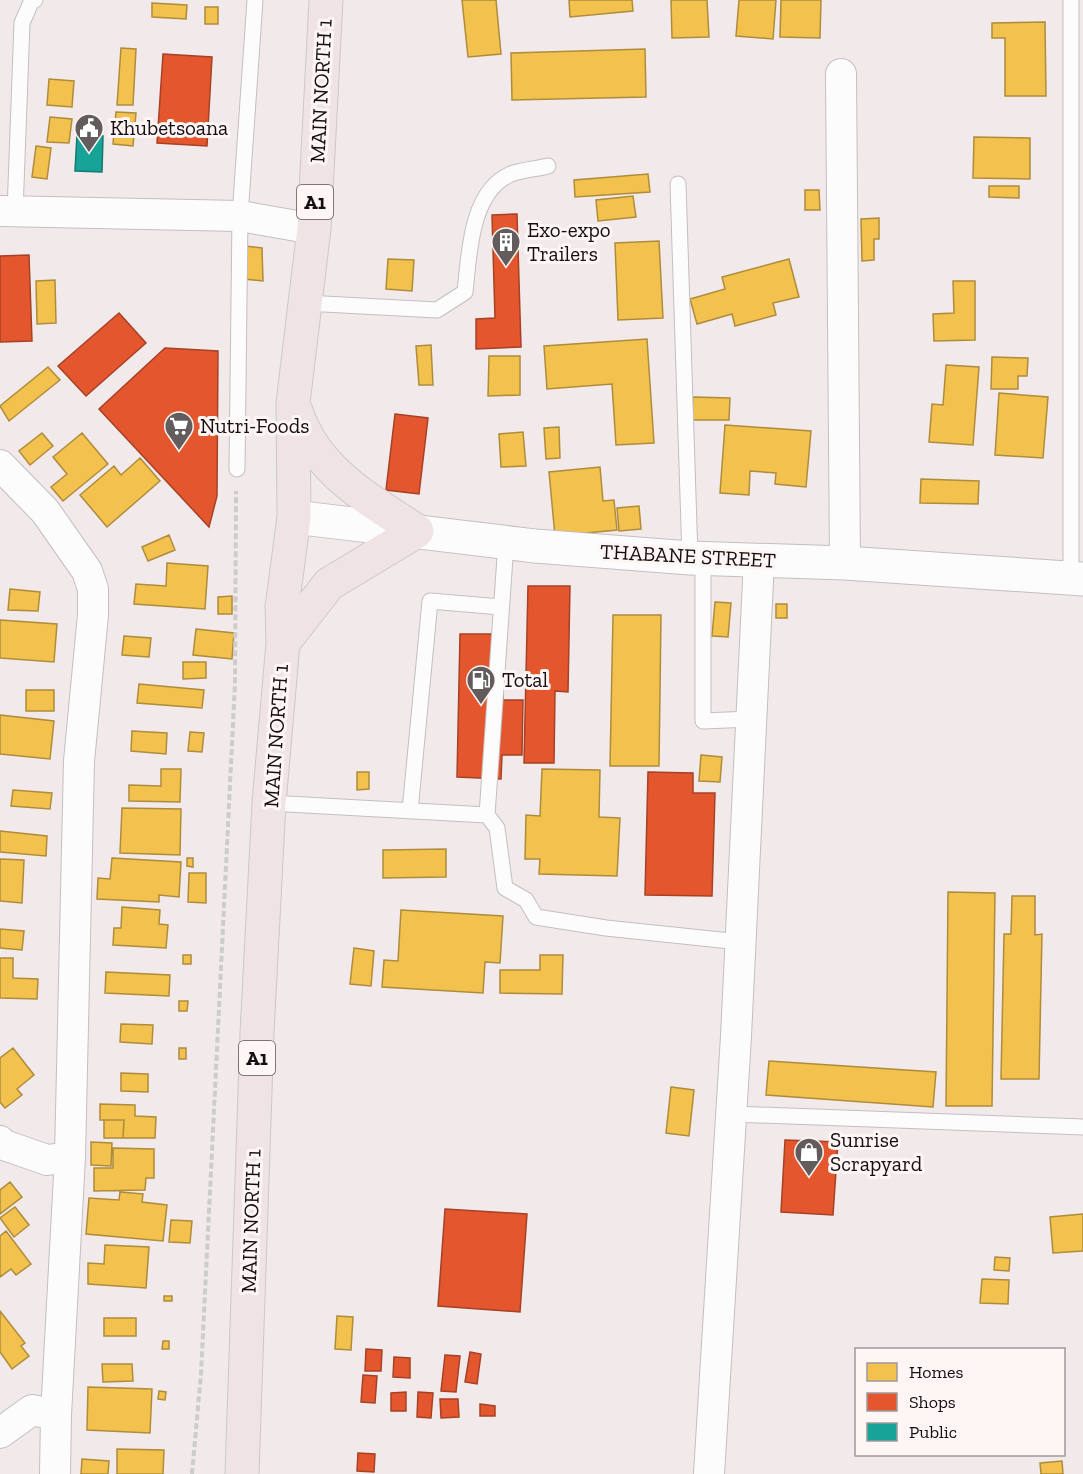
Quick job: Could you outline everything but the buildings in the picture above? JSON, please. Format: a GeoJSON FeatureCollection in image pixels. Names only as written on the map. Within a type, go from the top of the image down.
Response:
{"type":"FeatureCollection","features":[{"type":"Feature","properties":{"kind":"main road","name":"MAIN NORTH 1"},"geometry":{"type":"LineString","coordinates":[[242,1474],[257,1034],[269,803],[283,643],[282,607],[294,517],[293,403],[314,229],[326,0]]}},
{"type":"Feature","properties":{"kind":"main road"},"geometry":{"type":"LineString","coordinates":[[283,643],[329,584],[417,531],[342,481],[323,460],[301,427],[293,403]]}},
{"type":"Feature","properties":{"kind":"street"},"geometry":{"type":"LineString","coordinates":[[841,74],[845,563]]}},
{"type":"Feature","properties":{"kind":"street"},"geometry":{"type":"LineString","coordinates":[[7,212],[240,216],[314,229]]}},
{"type":"Feature","properties":{"kind":"street"},"geometry":{"type":"LineString","coordinates":[[0,465],[45,511],[87,571],[93,590],[90,650],[79,760],[70,1157],[56,1415],[56,1474]]}},
{"type":"Feature","properties":{"kind":"street","name":"THABANE STREET"},"geometry":{"type":"LineString","coordinates":[[294,517],[506,543],[696,558],[845,563],[1077,579]]}},
{"type":"Feature","properties":{"kind":"street"},"geometry":{"type":"LineString","coordinates":[[709,1474],[732,1114],[759,560]]}},
{"type":"Feature","properties":{"kind":"street"},"geometry":{"type":"LineString","coordinates":[[0,1141],[4,1145],[47,1160],[70,1157]]}},
{"type":"Feature","properties":{"kind":"street"},"geometry":{"type":"LineString","coordinates":[[0,1433],[32,1410],[56,1415]]}},
{"type":"Feature","properties":{"kind":"lane"},"geometry":{"type":"LineString","coordinates":[[7,212],[22,23],[32,0],[35,0]]}},
{"type":"Feature","properties":{"kind":"lane"},"geometry":{"type":"LineString","coordinates":[[237,469],[240,216],[255,0]]}},
{"type":"Feature","properties":{"kind":"lane"},"geometry":{"type":"LineString","coordinates":[[1071,0],[1077,579]]}},
{"type":"Feature","properties":{"kind":"lane"},"geometry":{"type":"LineString","coordinates":[[305,303],[437,310],[465,292],[474,223],[482,205],[496,186],[510,175],[548,166]]}},
{"type":"Feature","properties":{"kind":"lane"},"geometry":{"type":"LineString","coordinates":[[678,184],[703,721],[751,719]]}},
{"type":"Feature","properties":{"kind":"lane"},"geometry":{"type":"LineString","coordinates":[[506,543],[487,815],[497,828],[505,888],[526,900],[536,917],[740,942]]}},
{"type":"Feature","properties":{"kind":"lane"},"geometry":{"type":"LineString","coordinates":[[410,811],[430,602],[501,607]]}},
{"type":"Feature","properties":{"kind":"lane"},"geometry":{"type":"LineString","coordinates":[[269,803],[487,815]]}},
{"type":"Feature","properties":{"kind":"lane"},"geometry":{"type":"LineString","coordinates":[[732,1114],[1083,1127]]}},
{"type":"Feature","properties":{"kind":"path"},"geometry":{"type":"LineString","coordinates":[[192,1474],[201,1374],[235,683],[237,469]]}},
{"type":"Feature","properties":{"kind":"place","name":"Khubetsoana"},"geometry":{"type":"Point","coordinates":[89,154]}},
{"type":"Feature","properties":{"kind":"place","name":"Exo-expo Trailers"},"geometry":{"type":"Point","coordinates":[506,268]}},
{"type":"Feature","properties":{"kind":"place","name":"Nutri-Foods"},"geometry":{"type":"Point","coordinates":[179,452]}},
{"type":"Feature","properties":{"kind":"place","name":"Total"},"geometry":{"type":"Point","coordinates":[481,706]}},
{"type":"Feature","properties":{"kind":"place","name":"Sunrise Scrapyard"},"geometry":{"type":"Point","coordinates":[809,1178]}}]}
